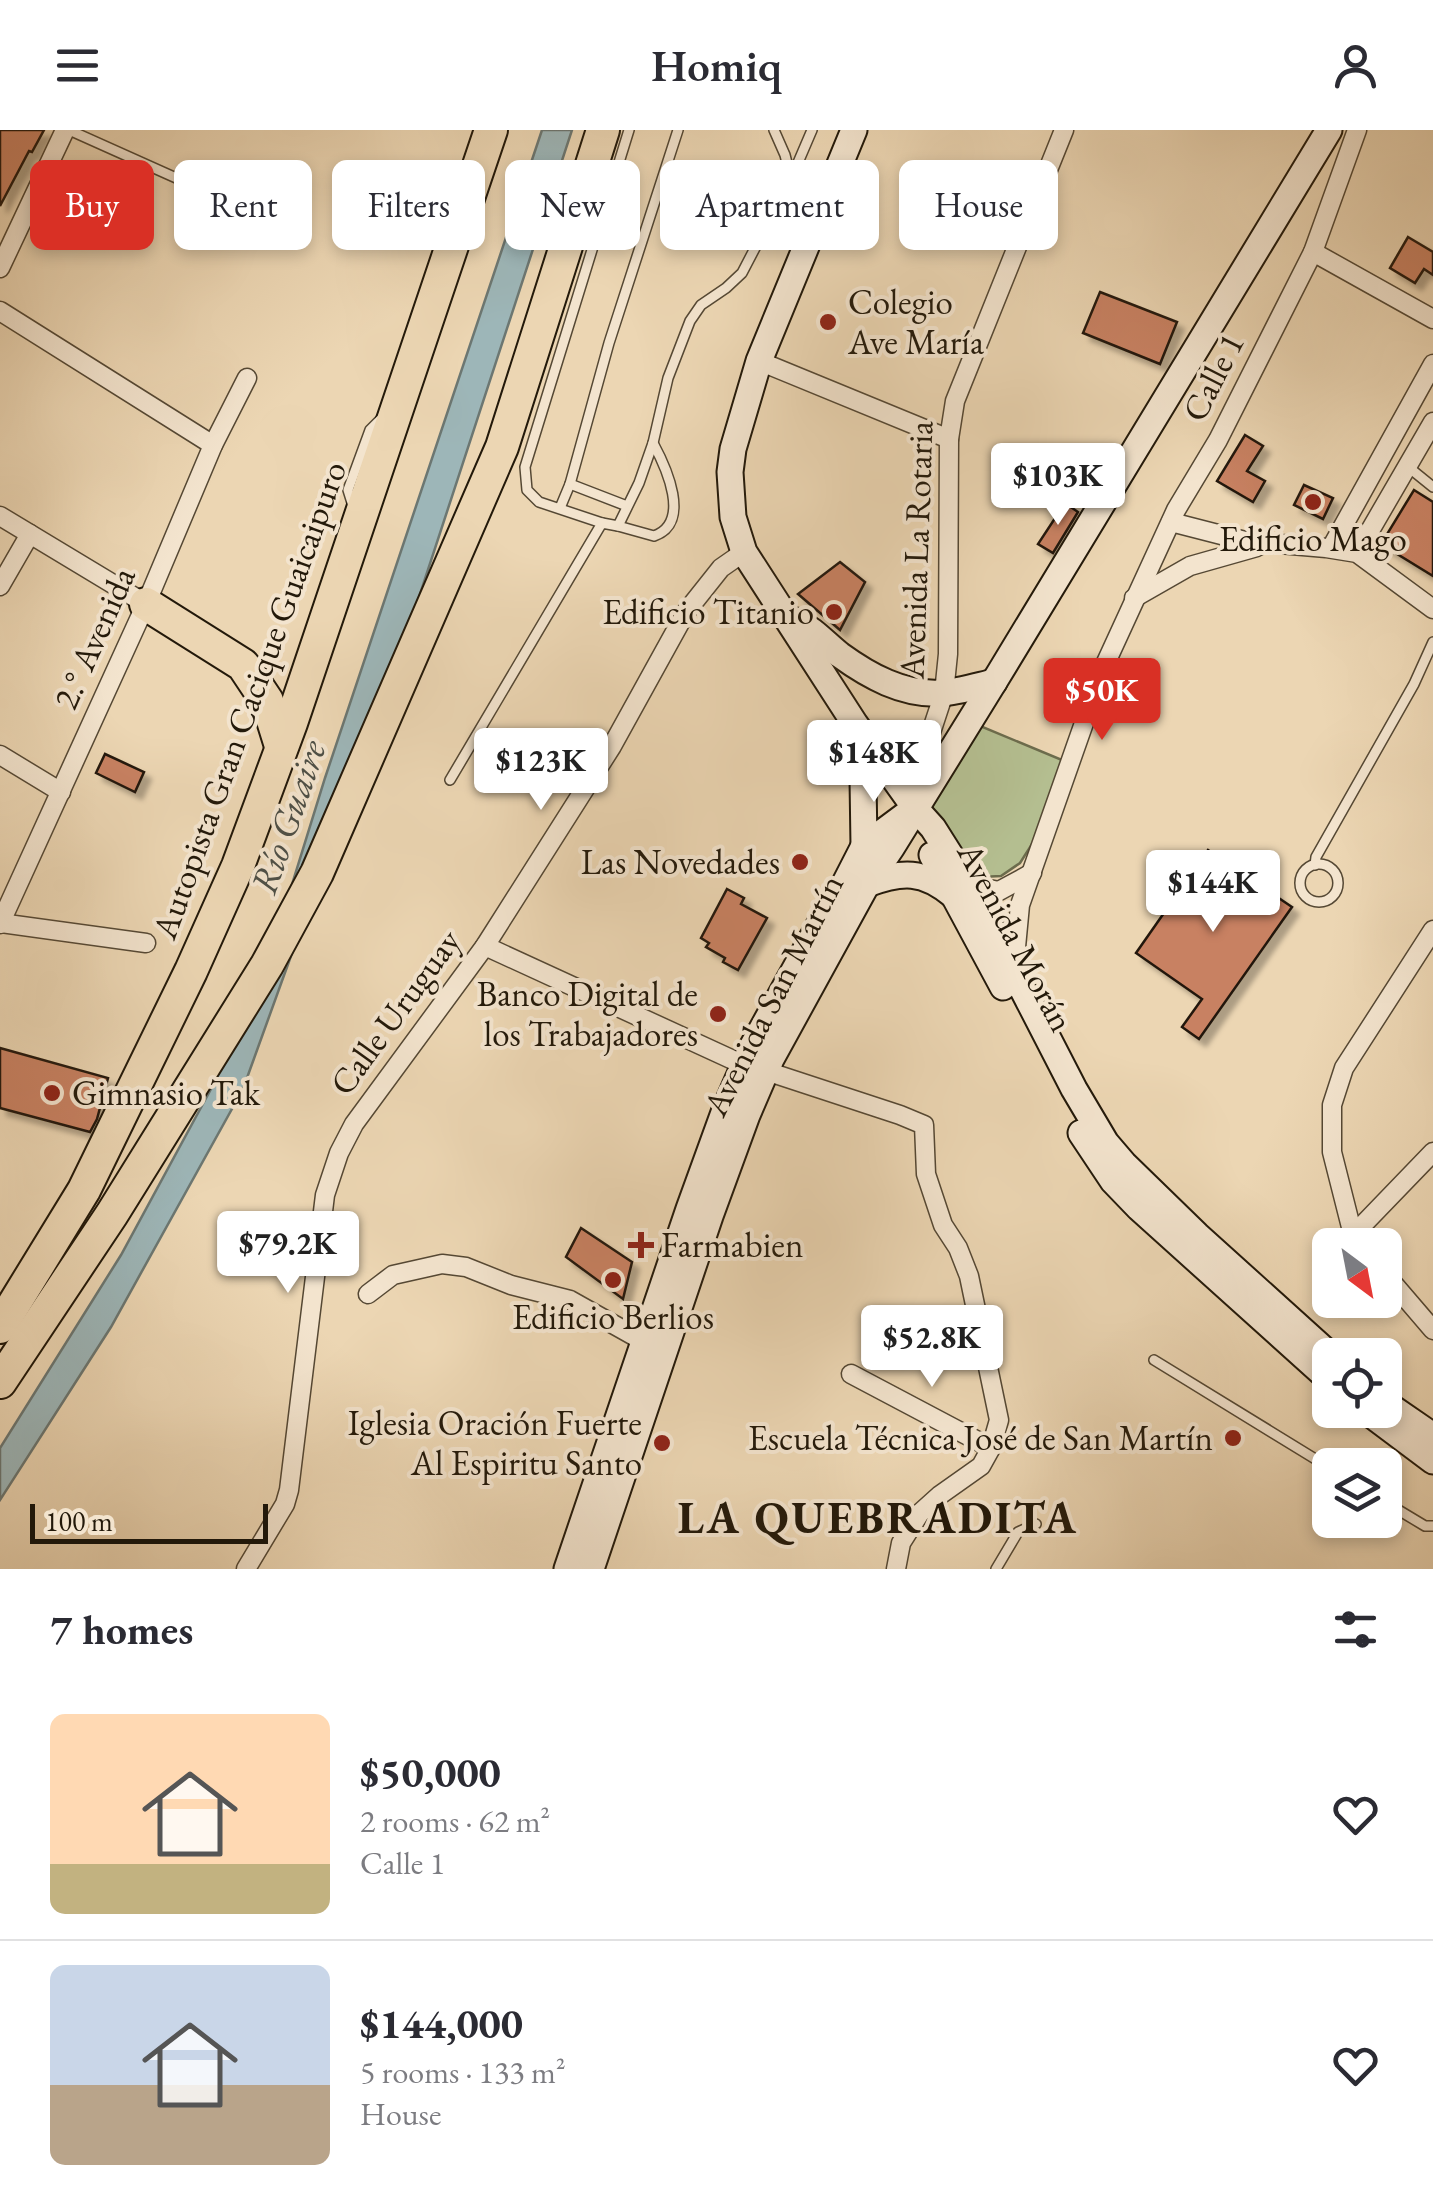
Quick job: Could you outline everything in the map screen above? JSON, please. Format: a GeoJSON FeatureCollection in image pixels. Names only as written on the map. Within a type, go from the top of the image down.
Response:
{"type":"FeatureCollection","features":[{"type":"Feature","properties":{"kind":"highway","name":"Autopista Gran Cacique Guaicaipuro"},"geometry":{"type":"LineString","coordinates":[[0,1327],[84,1190],[192,970],[238,866],[491,130]]}},
{"type":"Feature","properties":{"kind":"highway"},"geometry":{"type":"LineString","coordinates":[[0,1382],[112,1214],[267,966],[316,873],[502,446],[602,130]]}},
{"type":"Feature","properties":{"kind":"highway"},"geometry":{"type":"LineString","coordinates":[[146,604],[243,665],[267,701],[281,746]]}},
{"type":"Feature","properties":{"kind":"main road","name":"Avenida Morán"},"geometry":{"type":"LineString","coordinates":[[854,130],[758,361],[734,449],[730,472],[733,517],[744,552],[855,724],[915,808],[927,844],[1019,982],[1106,1142],[1197,1235],[1312,1340]]}},
{"type":"Feature","properties":{"kind":"main road"},"geometry":{"type":"LineString","coordinates":[[915,808],[1329,130]]}},
{"type":"Feature","properties":{"kind":"main road"},"geometry":{"type":"LineString","coordinates":[[786,617],[808,627],[874,677],[905,689],[944,693],[994,682]]}},
{"type":"Feature","properties":{"kind":"main road"},"geometry":{"type":"LineString","coordinates":[[855,724],[863,779],[864,846]]}},
{"type":"Feature","properties":{"kind":"main road","name":"Avenida San Martín"},"geometry":{"type":"LineString","coordinates":[[591,1569],[732,1156],[766,1020],[864,846],[915,808]]}},
{"type":"Feature","properties":{"kind":"main road","name":"Avenida San Martín"},"geometry":{"type":"LineString","coordinates":[[567,1569],[704,1164],[755,1068],[915,808]]}},
{"type":"Feature","properties":{"kind":"main road"},"geometry":{"type":"LineString","coordinates":[[867,884],[894,874],[911,874],[961,890]]}},
{"type":"Feature","properties":{"kind":"main road","name":"Avenida Morán"},"geometry":{"type":"LineString","coordinates":[[961,890],[1084,1138],[1113,1180],[1138,1208],[1312,1364]]}},
{"type":"Feature","properties":{"kind":"main road"},"geometry":{"type":"LineString","coordinates":[[1402,1415],[1433,1436]]}},
{"type":"Feature","properties":{"kind":"main road"},"geometry":{"type":"LineString","coordinates":[[1390,1428],[1433,1461]]}},
{"type":"Feature","properties":{"kind":"street"},"geometry":{"type":"LineString","coordinates":[[0,268],[67,130]]}},
{"type":"Feature","properties":{"kind":"street","name":"Avenida La Rotaria"},"geometry":{"type":"LineString","coordinates":[[915,808],[914,784],[944,693],[948,654],[949,439],[955,400],[1064,130]]}},
{"type":"Feature","properties":{"kind":"street","name":"Calle 1"},"geometry":{"type":"LineString","coordinates":[[1019,982],[1016,947],[1020,905],[1103,670],[1171,522],[1218,440],[1312,252],[1357,130]]}},
{"type":"Feature","properties":{"kind":"street"},"geometry":{"type":"LineString","coordinates":[[1312,252],[1433,318]]}},
{"type":"Feature","properties":{"kind":"street"},"geometry":{"type":"LineString","coordinates":[[0,311],[213,446]]}},
{"type":"Feature","properties":{"kind":"street"},"geometry":{"type":"LineString","coordinates":[[758,361],[949,439]]}},
{"type":"Feature","properties":{"kind":"street"},"geometry":{"type":"LineString","coordinates":[[1329,548],[1433,364]]}},
{"type":"Feature","properties":{"kind":"street","name":"2.° Avenida"},"geometry":{"type":"LineString","coordinates":[[0,923],[247,378]]}},
{"type":"Feature","properties":{"kind":"street"},"geometry":{"type":"LineString","coordinates":[[1357,554],[1433,422]]}},
{"type":"Feature","properties":{"kind":"street"},"geometry":{"type":"LineString","coordinates":[[0,516],[146,604]]}},
{"type":"Feature","properties":{"kind":"street"},"geometry":{"type":"LineString","coordinates":[[1171,522],[1245,540],[1357,554],[1433,609]]}},
{"type":"Feature","properties":{"kind":"street"},"geometry":{"type":"LineString","coordinates":[[0,586],[30,534]]}},
{"type":"Feature","properties":{"kind":"street"},"geometry":{"type":"LineString","coordinates":[[1134,599],[1190,566],[1239,550],[1329,548]]}},
{"type":"Feature","properties":{"kind":"street","name":"Calle Uruguay"},"geometry":{"type":"LineString","coordinates":[[246,1569],[290,1490],[325,1195],[339,1152],[354,1124],[485,946],[612,746],[686,612],[721,568],[744,552]]}},
{"type":"Feature","properties":{"kind":"street"},"geometry":{"type":"LineString","coordinates":[[0,755],[61,792]]}},
{"type":"Feature","properties":{"kind":"street"},"geometry":{"type":"LineString","coordinates":[[961,890],[998,891],[1032,873]]}},
{"type":"Feature","properties":{"kind":"street"},"geometry":{"type":"LineString","coordinates":[[0,923],[146,943]]}},
{"type":"Feature","properties":{"kind":"street"},"geometry":{"type":"LineString","coordinates":[[1354,1228],[1332,1152],[1332,1105],[1344,1068],[1433,930]]}},
{"type":"Feature","properties":{"kind":"street"},"geometry":{"type":"LineString","coordinates":[[485,946],[755,1068],[924,1126],[926,1174],[943,1225],[970,1276],[999,1420],[992,1448],[980,1466],[920,1512],[901,1543],[896,1569]]}},
{"type":"Feature","properties":{"kind":"street"},"geometry":{"type":"LineString","coordinates":[[1367,1228],[1433,1152]]}},
{"type":"Feature","properties":{"kind":"street"},"geometry":{"type":"LineString","coordinates":[[368,1294],[393,1275],[442,1264],[466,1268],[570,1300],[643,1341]]}},
{"type":"Feature","properties":{"kind":"street"},"geometry":{"type":"LineString","coordinates":[[1402,1294],[1433,1330]]}},
{"type":"Feature","properties":{"kind":"street"},"geometry":{"type":"LineString","coordinates":[[851,1374],[992,1448]]}},
{"type":"Feature","properties":{"kind":"lane"},"geometry":{"type":"LineString","coordinates":[[67,130],[174,177]]}},
{"type":"Feature","properties":{"kind":"lane"},"geometry":{"type":"LineString","coordinates":[[630,130],[525,467],[527,490],[539,502],[602,524],[654,536],[668,528],[674,496],[669,472],[654,443]]}},
{"type":"Feature","properties":{"kind":"lane"},"geometry":{"type":"LineString","coordinates":[[560,508],[678,130]]}},
{"type":"Feature","properties":{"kind":"lane"},"geometry":{"type":"LineString","coordinates":[[774,130],[785,160]]}},
{"type":"Feature","properties":{"kind":"lane"},"geometry":{"type":"LineString","coordinates":[[799,160],[812,130]]}},
{"type":"Feature","properties":{"kind":"lane"},"geometry":{"type":"LineString","coordinates":[[618,526],[654,443],[668,378],[690,321],[701,304],[742,273],[754,250]]}},
{"type":"Feature","properties":{"kind":"lane"},"geometry":{"type":"LineString","coordinates":[[1407,466],[1433,488]]}},
{"type":"Feature","properties":{"kind":"lane"},"geometry":{"type":"LineString","coordinates":[[570,484],[628,506]]}},
{"type":"Feature","properties":{"kind":"lane"},"geometry":{"type":"LineString","coordinates":[[450,780],[602,524]]}},
{"type":"Feature","properties":{"kind":"lane"},"geometry":{"type":"LineString","coordinates":[[1315,865],[1433,642]]}},
{"type":"Feature","properties":{"kind":"lane"},"geometry":{"type":"LineString","coordinates":[[1315,865],[1330,868],[1336,876],[1337,888],[1324,902],[1310,900],[1301,890],[1300,878],[1315,865]]}},
{"type":"Feature","properties":{"kind":"lane"},"geometry":{"type":"LineString","coordinates":[[1154,1360],[1312,1457]]}},
{"type":"Feature","properties":{"kind":"lane"},"geometry":{"type":"LineString","coordinates":[[1402,1512],[1425,1526],[1433,1526]]}},
{"type":"Feature","properties":{"kind":"lane"},"geometry":{"type":"LineString","coordinates":[[996,1569],[1018,1532],[1036,1524]]}},
{"type":"Feature","properties":{"kind":"green space"},"geometry":{"type":"Polygon","coordinates":[[[961,718],[1069,763],[1034,841],[1020,863],[1001,876],[980,877],[966,871],[917,795],[961,718]]]}},
{"type":"Feature","properties":{"kind":"water"},"geometry":{"type":"Polygon","coordinates":[[[542,130],[572,130],[562,160],[532,160],[542,130]]]}},
{"type":"Feature","properties":{"kind":"water"},"geometry":{"type":"Polygon","coordinates":[[[505,240],[505,250],[533,250],[404,643],[243,1089],[111,1327],[0,1500],[0,1448],[121,1255],[211,1089],[267,965],[325,778],[505,240]]]}},
{"type":"Feature","properties":{"kind":"building"},"geometry":{"type":"Polygon","coordinates":[[[0,130],[44,130],[0,206],[0,130]]]}},
{"type":"Feature","properties":{"kind":"building"},"geometry":{"type":"Polygon","coordinates":[[[1408,237],[1433,252],[1433,275],[1424,269],[1415,283],[1390,268],[1408,237]]]}},
{"type":"Feature","properties":{"kind":"building"},"geometry":{"type":"Polygon","coordinates":[[[1100,292],[1177,322],[1160,364],[1083,333],[1100,292]]]}},
{"type":"Feature","properties":{"kind":"building"},"geometry":{"type":"Polygon","coordinates":[[[1245,435],[1263,446],[1247,471],[1265,481],[1253,502],[1217,481],[1245,435]]]}},
{"type":"Feature","properties":{"kind":"building","name":"Edificio Mago"},"geometry":{"type":"Polygon","coordinates":[[[1304,485],[1333,498],[1323,519],[1294,505],[1304,485]]]}},
{"type":"Feature","properties":{"kind":"building"},"geometry":{"type":"Polygon","coordinates":[[[1414,490],[1433,502],[1433,576],[1381,544],[1414,490]]]}},
{"type":"Feature","properties":{"kind":"building"},"geometry":{"type":"Polygon","coordinates":[[[1065,503],[1078,512],[1053,553],[1038,544],[1065,503]]]}},
{"type":"Feature","properties":{"kind":"building","name":"Edificio Titanio"},"geometry":{"type":"Polygon","coordinates":[[[840,562],[865,582],[840,630],[798,594],[840,562]]]}},
{"type":"Feature","properties":{"kind":"building"},"geometry":{"type":"Polygon","coordinates":[[[105,754],[144,772],[135,792],[96,773],[105,754]]]}},
{"type":"Feature","properties":{"kind":"building"},"geometry":{"type":"Polygon","coordinates":[[[1208,850],[1292,907],[1199,1039],[1182,1027],[1202,999],[1136,953],[1208,850]]]}},
{"type":"Feature","properties":{"kind":"building"},"geometry":{"type":"Polygon","coordinates":[[[727,889],[744,898],[741,904],[767,918],[738,970],[723,962],[725,958],[706,947],[709,943],[701,938],[727,889]]]}},
{"type":"Feature","properties":{"kind":"building","name":"Gimnasio Tak"},"geometry":{"type":"Polygon","coordinates":[[[0,1048],[108,1078],[90,1132],[0,1108],[0,1048]]]}},
{"type":"Feature","properties":{"kind":"building","name":"Edificio Berlios"},"geometry":{"type":"Polygon","coordinates":[[[581,1228],[632,1262],[623,1299],[566,1257],[581,1228]]]}},
{"type":"Feature","properties":{"kind":"place","name":"Colegio Ave María"},"geometry":{"type":"Point","coordinates":[828,322]}},
{"type":"Feature","properties":{"kind":"place","name":"Edificio Mago"},"geometry":{"type":"Point","coordinates":[1313,502]}},
{"type":"Feature","properties":{"kind":"place","name":"Edificio Titanio"},"geometry":{"type":"Point","coordinates":[834,612]}},
{"type":"Feature","properties":{"kind":"place","name":"Las Novedades"},"geometry":{"type":"Point","coordinates":[800,862]}},
{"type":"Feature","properties":{"kind":"place","name":"Banco Digital de los Trabajadores"},"geometry":{"type":"Point","coordinates":[718,1014]}},
{"type":"Feature","properties":{"kind":"place","name":"Gimnasio Tak"},"geometry":{"type":"Point","coordinates":[52,1093]}},
{"type":"Feature","properties":{"kind":"place","name":"Farmabien"},"geometry":{"type":"Point","coordinates":[641,1245]}},
{"type":"Feature","properties":{"kind":"place","name":"Edificio Berlios"},"geometry":{"type":"Point","coordinates":[613,1280]}},
{"type":"Feature","properties":{"kind":"place","name":"Escuela Técnica José de San Martín"},"geometry":{"type":"Point","coordinates":[1233,1438]}},
{"type":"Feature","properties":{"kind":"place","name":"Iglesia Oración Fuerte Al Espiritu Santo"},"geometry":{"type":"Point","coordinates":[662,1443]}},
{"type":"Feature","properties":{"kind":"district","name":"LA QUEBRADITA"},"geometry":{"type":"Point","coordinates":[878,1517]}},
{"type":"Feature","properties":{"kind":"water label","name":"Río Guaire"},"geometry":{"type":"Point","coordinates":[288,817]}}]}
